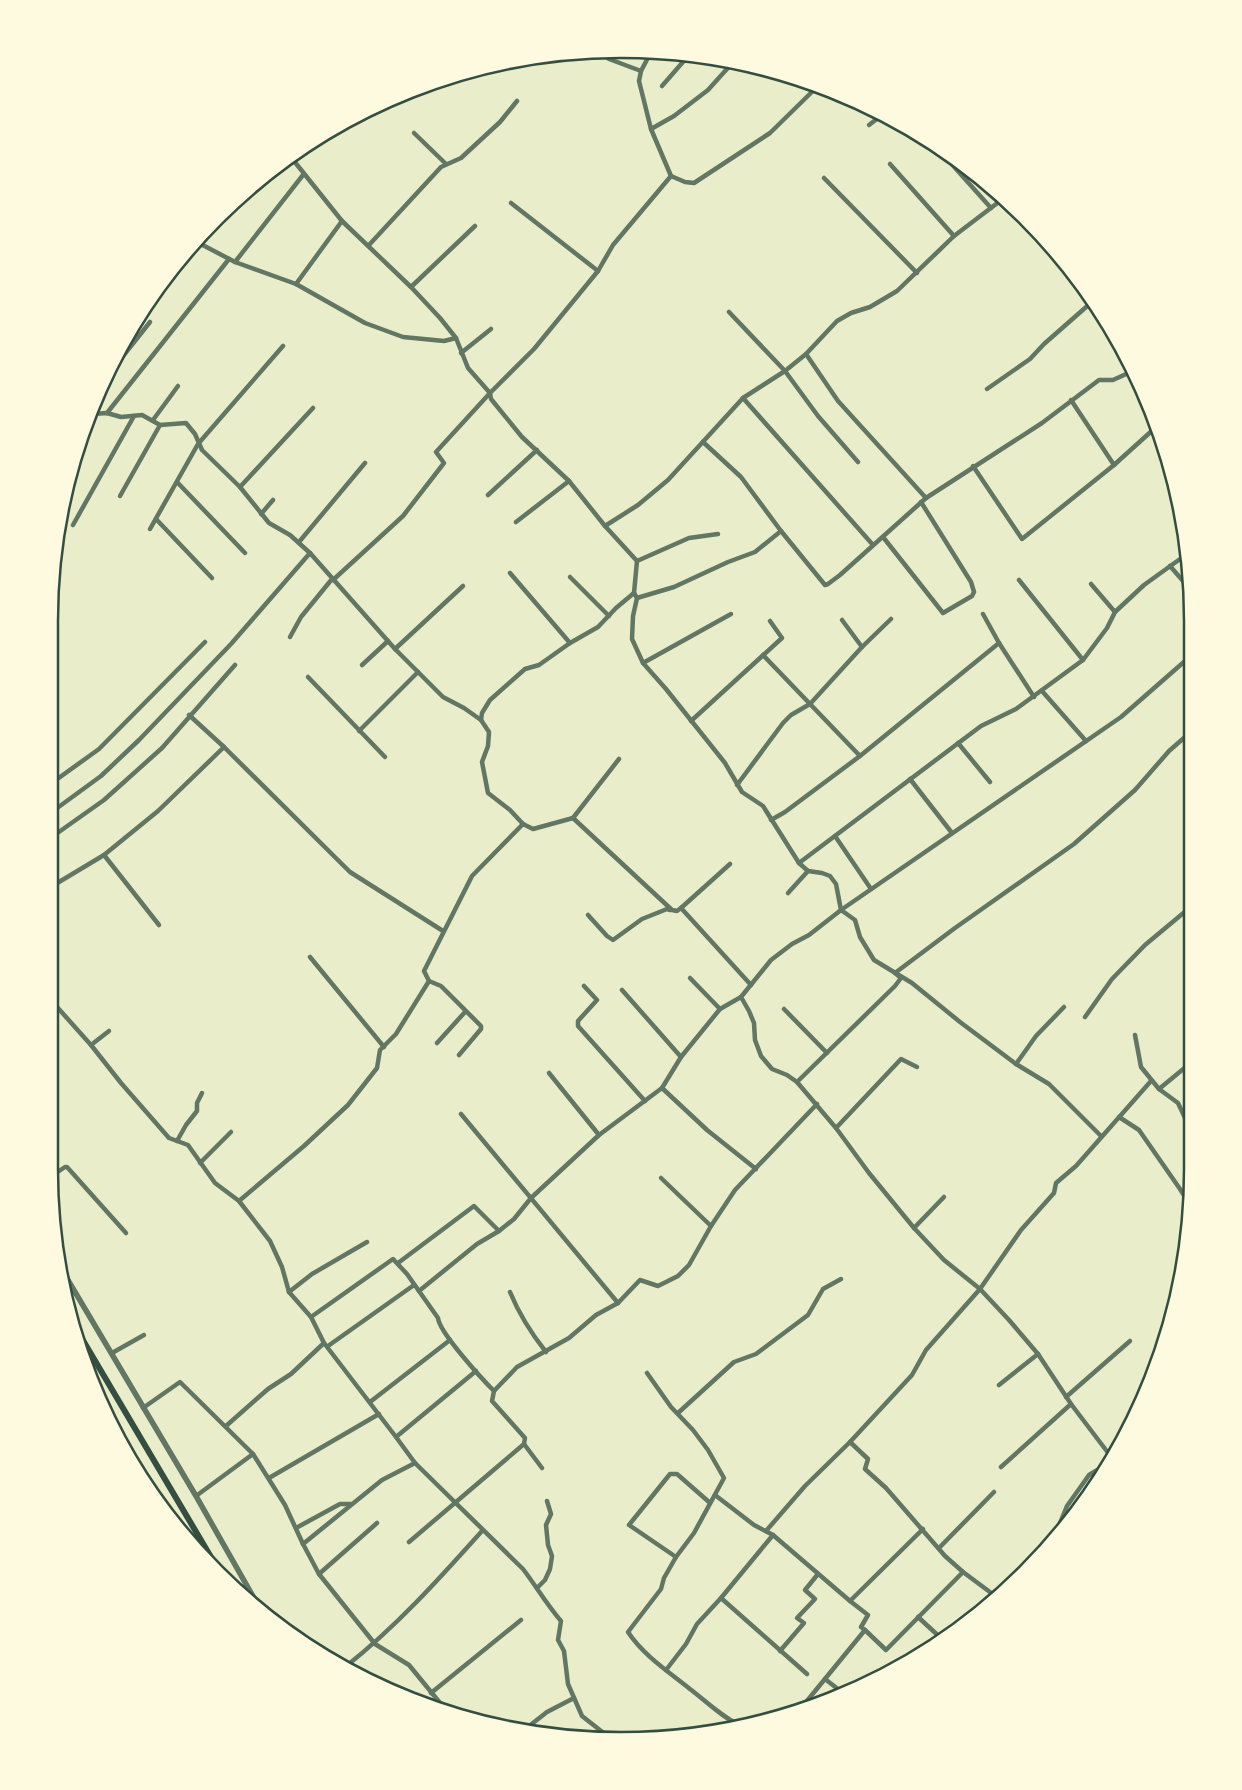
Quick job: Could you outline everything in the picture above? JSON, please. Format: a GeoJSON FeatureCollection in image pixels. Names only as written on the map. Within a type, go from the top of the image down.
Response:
{"type":"FeatureCollection","features":[{"type":"Feature","properties":{"kind":"main road"},"geometry":{"type":"LineString","coordinates":[[85,1345],[208,1552]]}},
{"type":"Feature","properties":{"kind":"street"},"geometry":{"type":"LineString","coordinates":[[608,58],[641,71]]}},
{"type":"Feature","properties":{"kind":"street"},"geometry":{"type":"LineString","coordinates":[[647,59],[641,71],[639,81],[651,129],[671,176],[685,182],[694,183],[703,178],[770,133],[813,91]]}},
{"type":"Feature","properties":{"kind":"street"},"geometry":{"type":"LineString","coordinates":[[662,86],[684,61]]}},
{"type":"Feature","properties":{"kind":"street"},"geometry":{"type":"LineString","coordinates":[[651,129],[674,116],[708,90],[728,68]]}},
{"type":"Feature","properties":{"kind":"street"},"geometry":{"type":"LineString","coordinates":[[369,246],[446,164],[461,158],[500,122],[517,101]]}},
{"type":"Feature","properties":{"kind":"street"},"geometry":{"type":"LineString","coordinates":[[869,125],[876,119]]}},
{"type":"Feature","properties":{"kind":"street"},"geometry":{"type":"LineString","coordinates":[[414,133],[446,164]]}},
{"type":"Feature","properties":{"kind":"street"},"geometry":{"type":"LineString","coordinates":[[294,162],[342,221],[411,287],[456,338],[468,368],[490,393],[492,399],[522,437],[569,481],[605,526],[637,561],[634,593],[637,598],[633,616],[632,639],[643,663],[724,763],[742,792],[763,806],[799,863],[808,872],[822,872],[830,876],[836,884],[841,910],[856,920],[860,937],[874,960],[912,983],[1016,1064],[1049,1084],[1101,1136]]}},
{"type":"Feature","properties":{"kind":"street"},"geometry":{"type":"LineString","coordinates":[[890,164],[954,236]]}},
{"type":"Feature","properties":{"kind":"street"},"geometry":{"type":"LineString","coordinates":[[954,167],[991,208]]}},
{"type":"Feature","properties":{"kind":"street"},"geometry":{"type":"LineString","coordinates":[[235,262],[303,175]]}},
{"type":"Feature","properties":{"kind":"street"},"geometry":{"type":"LineString","coordinates":[[290,637],[301,617],[333,580],[408,510],[444,463],[436,452],[490,393],[534,349],[598,271],[613,245],[671,176]]}},
{"type":"Feature","properties":{"kind":"street"},"geometry":{"type":"LineString","coordinates":[[824,178],[917,273]]}},
{"type":"Feature","properties":{"kind":"street"},"geometry":{"type":"LineString","coordinates":[[605,526],[638,505],[668,480],[743,398],[785,371],[806,354],[837,321],[851,313],[870,307],[897,291],[954,236],[998,202]]}},
{"type":"Feature","properties":{"kind":"street"},"geometry":{"type":"LineString","coordinates":[[511,203],[598,271]]}},
{"type":"Feature","properties":{"kind":"street"},"geometry":{"type":"LineString","coordinates":[[296,284],[342,221]]}},
{"type":"Feature","properties":{"kind":"street"},"geometry":{"type":"LineString","coordinates":[[411,287],[475,226]]}},
{"type":"Feature","properties":{"kind":"street"},"geometry":{"type":"LineString","coordinates":[[202,244],[235,262],[296,284],[365,323],[402,337],[444,341],[456,338]]}},
{"type":"Feature","properties":{"kind":"street"},"geometry":{"type":"LineString","coordinates":[[107,413],[229,259]]}},
{"type":"Feature","properties":{"kind":"street"},"geometry":{"type":"LineString","coordinates":[[988,389],[1030,359],[1044,344],[1088,305]]}},
{"type":"Feature","properties":{"kind":"street"},"geometry":{"type":"LineString","coordinates":[[729,312],[785,371],[818,416],[858,462]]}},
{"type":"Feature","properties":{"kind":"street"},"geometry":{"type":"LineString","coordinates":[[126,352],[150,322]]}},
{"type":"Feature","properties":{"kind":"street"},"geometry":{"type":"LineString","coordinates":[[461,353],[491,329]]}},
{"type":"Feature","properties":{"kind":"street"},"geometry":{"type":"LineString","coordinates":[[150,529],[198,444],[283,346]]}},
{"type":"Feature","properties":{"kind":"street"},"geometry":{"type":"LineString","coordinates":[[806,354],[838,401],[926,498]]}},
{"type":"Feature","properties":{"kind":"street"},"geometry":{"type":"LineString","coordinates":[[704,442],[741,477],[781,531],[825,585],[926,498],[1042,423],[1099,380],[1113,380],[1127,374]]}},
{"type":"Feature","properties":{"kind":"street"},"geometry":{"type":"LineString","coordinates":[[153,420],[178,386]]}},
{"type":"Feature","properties":{"kind":"street"},"geometry":{"type":"LineString","coordinates":[[743,398],[873,545]]}},
{"type":"Feature","properties":{"kind":"street"},"geometry":{"type":"LineString","coordinates":[[1071,400],[1114,465]]}},
{"type":"Feature","properties":{"kind":"street"},"geometry":{"type":"LineString","coordinates":[[240,488],[313,408]]}},
{"type":"Feature","properties":{"kind":"street"},"geometry":{"type":"LineString","coordinates":[[97,414],[107,413],[121,417],[142,415],[160,425],[186,423],[195,434],[202,450],[240,488],[269,523],[299,542],[395,649],[443,697],[481,720],[490,732],[488,746],[482,762],[488,793],[510,810],[523,824],[532,829],[573,818],[620,759]]}},
{"type":"Feature","properties":{"kind":"street"},"geometry":{"type":"LineString","coordinates":[[73,524],[134,416]]}},
{"type":"Feature","properties":{"kind":"street"},"geometry":{"type":"LineString","coordinates":[[120,496],[160,425]]}},
{"type":"Feature","properties":{"kind":"street"},"geometry":{"type":"LineString","coordinates":[[973,466],[1022,539],[1114,465],[1152,431]]}},
{"type":"Feature","properties":{"kind":"street"},"geometry":{"type":"LineString","coordinates":[[488,495],[537,450]]}},
{"type":"Feature","properties":{"kind":"street"},"geometry":{"type":"LineString","coordinates":[[299,542],[364,463]]}},
{"type":"Feature","properties":{"kind":"street"},"geometry":{"type":"LineString","coordinates":[[516,522],[569,481]]}},
{"type":"Feature","properties":{"kind":"street"},"geometry":{"type":"LineString","coordinates":[[177,482],[245,553]]}},
{"type":"Feature","properties":{"kind":"street"},"geometry":{"type":"LineString","coordinates":[[261,514],[273,500]]}},
{"type":"Feature","properties":{"kind":"street"},"geometry":{"type":"LineString","coordinates":[[883,537],[943,613],[972,596],[974,592],[971,582],[921,502]]}},
{"type":"Feature","properties":{"kind":"street"},"geometry":{"type":"LineString","coordinates":[[156,519],[212,578]]}},
{"type":"Feature","properties":{"kind":"street"},"geometry":{"type":"LineString","coordinates":[[637,598],[674,587],[754,552],[781,531]]}},
{"type":"Feature","properties":{"kind":"street"},"geometry":{"type":"LineString","coordinates":[[637,561],[689,538],[718,534]]}},
{"type":"Feature","properties":{"kind":"street"},"geometry":{"type":"LineString","coordinates":[[58,807],[101,776],[140,740],[231,644],[310,553]]}},
{"type":"Feature","properties":{"kind":"street"},"geometry":{"type":"LineString","coordinates":[[799,863],[981,726],[1016,710],[1082,660],[1107,628],[1115,612],[1181,558]]}},
{"type":"Feature","properties":{"kind":"street"},"geometry":{"type":"LineString","coordinates":[[1170,566],[1183,581]]}},
{"type":"Feature","properties":{"kind":"street"},"geometry":{"type":"LineString","coordinates":[[510,573],[570,643]]}},
{"type":"Feature","properties":{"kind":"street"},"geometry":{"type":"LineString","coordinates":[[570,577],[609,616]]}},
{"type":"Feature","properties":{"kind":"street"},"geometry":{"type":"LineString","coordinates":[[1019,580],[1082,660]]}},
{"type":"Feature","properties":{"kind":"street"},"geometry":{"type":"LineString","coordinates":[[1092,584],[1115,612]]}},
{"type":"Feature","properties":{"kind":"street"},"geometry":{"type":"LineString","coordinates":[[395,649],[463,586]]}},
{"type":"Feature","properties":{"kind":"street"},"geometry":{"type":"LineString","coordinates":[[481,720],[482,713],[490,700],[508,682],[525,669],[538,665],[598,627],[634,593]]}},
{"type":"Feature","properties":{"kind":"street"},"geometry":{"type":"LineString","coordinates":[[643,663],[731,614]]}},
{"type":"Feature","properties":{"kind":"street"},"geometry":{"type":"LineString","coordinates":[[983,614],[999,643],[1034,697]]}},
{"type":"Feature","properties":{"kind":"street"},"geometry":{"type":"LineString","coordinates":[[737,784],[783,723],[791,715],[810,704],[862,647],[891,619]]}},
{"type":"Feature","properties":{"kind":"street"},"geometry":{"type":"LineString","coordinates":[[842,620],[862,647]]}},
{"type":"Feature","properties":{"kind":"street"},"geometry":{"type":"LineString","coordinates":[[691,721],[782,638],[770,621]]}},
{"type":"Feature","properties":{"kind":"street"},"geometry":{"type":"LineString","coordinates":[[362,665],[388,641]]}},
{"type":"Feature","properties":{"kind":"street"},"geometry":{"type":"LineString","coordinates":[[58,779],[99,749],[205,642]]}},
{"type":"Feature","properties":{"kind":"street"},"geometry":{"type":"LineString","coordinates":[[771,820],[785,812],[860,756],[999,643]]}},
{"type":"Feature","properties":{"kind":"street"},"geometry":{"type":"LineString","coordinates":[[763,655],[860,756]]}},
{"type":"Feature","properties":{"kind":"street"},"geometry":{"type":"LineString","coordinates":[[419,1291],[477,1244],[499,1231],[514,1218],[531,1198],[600,1135],[662,1088],[681,1056],[720,1008],[741,997],[771,960],[792,944],[809,935],[871,889],[1121,718],[1184,662]]}},
{"type":"Feature","properties":{"kind":"street"},"geometry":{"type":"LineString","coordinates":[[58,833],[104,800],[162,748],[189,715],[235,665]]}},
{"type":"Feature","properties":{"kind":"street"},"geometry":{"type":"LineString","coordinates":[[359,731],[418,672]]}},
{"type":"Feature","properties":{"kind":"street"},"geometry":{"type":"LineString","coordinates":[[308,677],[385,757]]}},
{"type":"Feature","properties":{"kind":"street"},"geometry":{"type":"LineString","coordinates":[[1042,691],[1086,741]]}},
{"type":"Feature","properties":{"kind":"street"},"geometry":{"type":"LineString","coordinates":[[189,715],[224,747],[350,872],[443,931]]}},
{"type":"Feature","properties":{"kind":"street"},"geometry":{"type":"LineString","coordinates":[[895,973],[1074,844],[1135,790],[1169,751],[1184,738]]}},
{"type":"Feature","properties":{"kind":"street"},"geometry":{"type":"LineString","coordinates":[[958,743],[990,782]]}},
{"type":"Feature","properties":{"kind":"street"},"geometry":{"type":"LineString","coordinates":[[58,883],[104,855],[158,811],[224,747]]}},
{"type":"Feature","properties":{"kind":"street"},"geometry":{"type":"LineString","coordinates":[[910,779],[952,833]]}},
{"type":"Feature","properties":{"kind":"street"},"geometry":{"type":"LineString","coordinates":[[573,818],[672,910]]}},
{"type":"Feature","properties":{"kind":"street"},"geometry":{"type":"LineString","coordinates":[[459,1055],[482,1028],[441,986],[429,982],[424,971],[472,876],[523,824]]}},
{"type":"Feature","properties":{"kind":"street"},"geometry":{"type":"LineString","coordinates":[[834,836],[871,889]]}},
{"type":"Feature","properties":{"kind":"street"},"geometry":{"type":"LineString","coordinates":[[104,855],[160,926]]}},
{"type":"Feature","properties":{"kind":"street"},"geometry":{"type":"LineString","coordinates":[[588,915],[613,940],[642,919],[667,909],[677,911],[730,864]]}},
{"type":"Feature","properties":{"kind":"street"},"geometry":{"type":"LineString","coordinates":[[788,893],[808,872]]}},
{"type":"Feature","properties":{"kind":"street"},"geometry":{"type":"LineString","coordinates":[[681,908],[752,985]]}},
{"type":"Feature","properties":{"kind":"street"},"geometry":{"type":"LineString","coordinates":[[1085,1017],[1119,972],[1145,945],[1184,912]]}},
{"type":"Feature","properties":{"kind":"street"},"geometry":{"type":"LineString","coordinates":[[310,957],[384,1047]]}},
{"type":"Feature","properties":{"kind":"street"},"geometry":{"type":"LineString","coordinates":[[797,1082],[895,986],[901,978],[895,973]]}},
{"type":"Feature","properties":{"kind":"street"},"geometry":{"type":"LineString","coordinates":[[690,978],[720,1008]]}},
{"type":"Feature","properties":{"kind":"street"},"geometry":{"type":"LineString","coordinates":[[239,1200],[304,1146],[348,1105],[377,1068],[380,1050],[396,1034],[429,982]]}},
{"type":"Feature","properties":{"kind":"street"},"geometry":{"type":"LineString","coordinates":[[584,986],[597,1000],[578,1021],[578,1026],[645,1101]]}},
{"type":"Feature","properties":{"kind":"street"},"geometry":{"type":"LineString","coordinates":[[622,990],[681,1056]]}},
{"type":"Feature","properties":{"kind":"street"},"geometry":{"type":"LineString","coordinates":[[741,997],[754,1023],[755,1040],[761,1056],[772,1069],[787,1075],[797,1082],[817,1104],[869,1173],[914,1228],[944,1260],[980,1289],[1038,1354],[1071,1404],[1108,1453]]}},
{"type":"Feature","properties":{"kind":"street"},"geometry":{"type":"LineString","coordinates":[[1016,1064],[1036,1036],[1064,1007]]}},
{"type":"Feature","properties":{"kind":"street"},"geometry":{"type":"LineString","coordinates":[[58,1008],[169,1138],[188,1145],[215,1183],[239,1200],[270,1240],[282,1267],[289,1292],[311,1317],[326,1344],[415,1463],[456,1502],[482,1531],[523,1569],[547,1605],[561,1621],[558,1640],[564,1651],[568,1684],[582,1716],[602,1731]]}},
{"type":"Feature","properties":{"kind":"street"},"geometry":{"type":"LineString","coordinates":[[784,1009],[827,1053]]}},
{"type":"Feature","properties":{"kind":"street"},"geometry":{"type":"LineString","coordinates":[[437,1042],[466,1012]]}},
{"type":"Feature","properties":{"kind":"street"},"geometry":{"type":"LineString","coordinates":[[91,1045],[109,1031]]}},
{"type":"Feature","properties":{"kind":"street"},"geometry":{"type":"LineString","coordinates":[[1135,1035],[1141,1067],[1159,1089],[1178,1103],[1184,1116]]}},
{"type":"Feature","properties":{"kind":"street"},"geometry":{"type":"LineString","coordinates":[[836,1128],[901,1059],[917,1067]]}},
{"type":"Feature","properties":{"kind":"street"},"geometry":{"type":"LineString","coordinates":[[1159,1089],[1184,1068]]}},
{"type":"Feature","properties":{"kind":"street"},"geometry":{"type":"LineString","coordinates":[[549,1073],[600,1135]]}},
{"type":"Feature","properties":{"kind":"street"},"geometry":{"type":"LineString","coordinates":[[766,1531],[805,1486],[850,1442],[912,1375],[926,1350],[980,1289],[1021,1230],[1054,1193],[1056,1183],[1076,1166],[1152,1081]]}},
{"type":"Feature","properties":{"kind":"street"},"geometry":{"type":"LineString","coordinates":[[662,1088],[707,1130],[756,1169]]}},
{"type":"Feature","properties":{"kind":"street"},"geometry":{"type":"LineString","coordinates":[[178,1141],[186,1125],[197,1111],[197,1103],[202,1093]]}},
{"type":"Feature","properties":{"kind":"street"},"geometry":{"type":"LineString","coordinates":[[409,1542],[524,1444],[525,1438],[520,1430],[492,1401],[494,1391],[517,1368],[569,1338],[596,1315],[618,1303],[640,1280],[658,1286],[678,1276],[689,1265],[711,1226],[735,1190],[817,1104]]}},
{"type":"Feature","properties":{"kind":"street"},"geometry":{"type":"LineString","coordinates":[[462,1114],[618,1303]]}},
{"type":"Feature","properties":{"kind":"street"},"geometry":{"type":"LineString","coordinates":[[1119,1117],[1139,1130],[1183,1194]]}},
{"type":"Feature","properties":{"kind":"street"},"geometry":{"type":"LineString","coordinates":[[200,1163],[231,1132]]}},
{"type":"Feature","properties":{"kind":"street"},"geometry":{"type":"LineString","coordinates":[[58,1172],[67,1167],[126,1233]]}},
{"type":"Feature","properties":{"kind":"street"},"geometry":{"type":"LineString","coordinates":[[661,1178],[711,1226]]}},
{"type":"Feature","properties":{"kind":"street"},"geometry":{"type":"LineString","coordinates":[[914,1228],[944,1196]]}},
{"type":"Feature","properties":{"kind":"street"},"geometry":{"type":"LineString","coordinates":[[398,1263],[474,1206],[499,1231]]}},
{"type":"Feature","properties":{"kind":"street"},"geometry":{"type":"LineString","coordinates":[[289,1292],[312,1274],[367,1242]]}},
{"type":"Feature","properties":{"kind":"street"},"geometry":{"type":"LineString","coordinates":[[311,1317],[393,1259],[419,1291],[438,1318],[438,1323],[450,1340],[494,1391]]}},
{"type":"Feature","properties":{"kind":"street"},"geometry":{"type":"LineString","coordinates":[[678,1413],[734,1362],[756,1354],[808,1315],[824,1289],[841,1279]]}},
{"type":"Feature","properties":{"kind":"street"},"geometry":{"type":"LineString","coordinates":[[68,1281],[253,1596]]}},
{"type":"Feature","properties":{"kind":"street"},"geometry":{"type":"LineString","coordinates":[[226,1426],[268,1389],[291,1374],[326,1344],[414,1285]]}},
{"type":"Feature","properties":{"kind":"street"},"geometry":{"type":"LineString","coordinates":[[510,1292],[531,1333],[546,1352]]}},
{"type":"Feature","properties":{"kind":"street"},"geometry":{"type":"LineString","coordinates":[[112,1353],[144,1335]]}},
{"type":"Feature","properties":{"kind":"street"},"geometry":{"type":"LineString","coordinates":[[370,1402],[450,1340]]}},
{"type":"Feature","properties":{"kind":"street"},"geometry":{"type":"LineString","coordinates":[[1066,1396],[1130,1341]]}},
{"type":"Feature","properties":{"kind":"street"},"geometry":{"type":"LineString","coordinates":[[999,1385],[1038,1354]]}},
{"type":"Feature","properties":{"kind":"street"},"geometry":{"type":"LineString","coordinates":[[396,1437],[476,1371]]}},
{"type":"Feature","properties":{"kind":"street"},"geometry":{"type":"LineString","coordinates":[[647,1374],[671,1407],[708,1450],[724,1478],[709,1502],[694,1533],[676,1557],[664,1578],[661,1588],[628,1632],[634,1642],[666,1670],[733,1721]]}},
{"type":"Feature","properties":{"kind":"street"},"geometry":{"type":"LineString","coordinates":[[143,1408],[180,1382],[226,1426],[253,1454],[269,1478],[319,1574],[374,1644],[409,1665],[440,1703]]}},
{"type":"Feature","properties":{"kind":"street"},"geometry":{"type":"LineString","coordinates":[[1000,1467],[1071,1404]]}},
{"type":"Feature","properties":{"kind":"street"},"geometry":{"type":"LineString","coordinates":[[269,1478],[379,1414]]}},
{"type":"Feature","properties":{"kind":"street"},"geometry":{"type":"LineString","coordinates":[[850,1442],[868,1460],[865,1469],[886,1488],[945,1556],[992,1594]]}},
{"type":"Feature","properties":{"kind":"street"},"geometry":{"type":"LineString","coordinates":[[524,1444],[542,1468]]}},
{"type":"Feature","properties":{"kind":"street"},"geometry":{"type":"LineString","coordinates":[[196,1496],[253,1454]]}},
{"type":"Feature","properties":{"kind":"street"},"geometry":{"type":"LineString","coordinates":[[303,1544],[382,1480],[415,1463]]}},
{"type":"Feature","properties":{"kind":"street"},"geometry":{"type":"LineString","coordinates":[[1061,1521],[1067,1506],[1089,1475],[1097,1470]]}},
{"type":"Feature","properties":{"kind":"street"},"geometry":{"type":"LineString","coordinates":[[676,1557],[629,1525],[670,1474],[676,1474],[709,1502]]}},
{"type":"Feature","properties":{"kind":"street"},"geometry":{"type":"LineString","coordinates":[[939,1548],[994,1492]]}},
{"type":"Feature","properties":{"kind":"street"},"geometry":{"type":"LineString","coordinates":[[715,1495],[736,1512],[773,1534],[868,1615],[861,1627],[886,1650],[963,1572]]}},
{"type":"Feature","properties":{"kind":"street"},"geometry":{"type":"LineString","coordinates":[[537,1588],[545,1580],[550,1569],[552,1556],[548,1545],[546,1525],[551,1514],[547,1501]]}},
{"type":"Feature","properties":{"kind":"street"},"geometry":{"type":"LineString","coordinates":[[296,1528],[340,1504],[351,1504]]}},
{"type":"Feature","properties":{"kind":"street"},"geometry":{"type":"LineString","coordinates":[[319,1574],[377,1523]]}},
{"type":"Feature","properties":{"kind":"street"},"geometry":{"type":"LineString","coordinates":[[850,1601],[923,1529]]}},
{"type":"Feature","properties":{"kind":"street"},"geometry":{"type":"LineString","coordinates":[[350,1663],[374,1644],[446,1573],[482,1531]]}},
{"type":"Feature","properties":{"kind":"street"},"geometry":{"type":"LineString","coordinates":[[666,1670],[686,1644],[697,1624],[721,1598],[773,1534]]}},
{"type":"Feature","properties":{"kind":"street"},"geometry":{"type":"LineString","coordinates":[[780,1651],[804,1623],[797,1618],[815,1599],[805,1590],[818,1574]]}},
{"type":"Feature","properties":{"kind":"street"},"geometry":{"type":"LineString","coordinates":[[721,1598],[807,1674]]}},
{"type":"Feature","properties":{"kind":"street"},"geometry":{"type":"LineString","coordinates":[[918,1617],[937,1636]]}},
{"type":"Feature","properties":{"kind":"street"},"geometry":{"type":"LineString","coordinates":[[431,1693],[520,1620]]}},
{"type":"Feature","properties":{"kind":"street"},"geometry":{"type":"LineString","coordinates":[[807,1701],[865,1630]]}},
{"type":"Feature","properties":{"kind":"street"},"geometry":{"type":"LineString","coordinates":[[825,1679],[839,1689]]}},
{"type":"Feature","properties":{"kind":"street"},"geometry":{"type":"LineString","coordinates":[[530,1725],[548,1712],[574,1698]]}}]}
